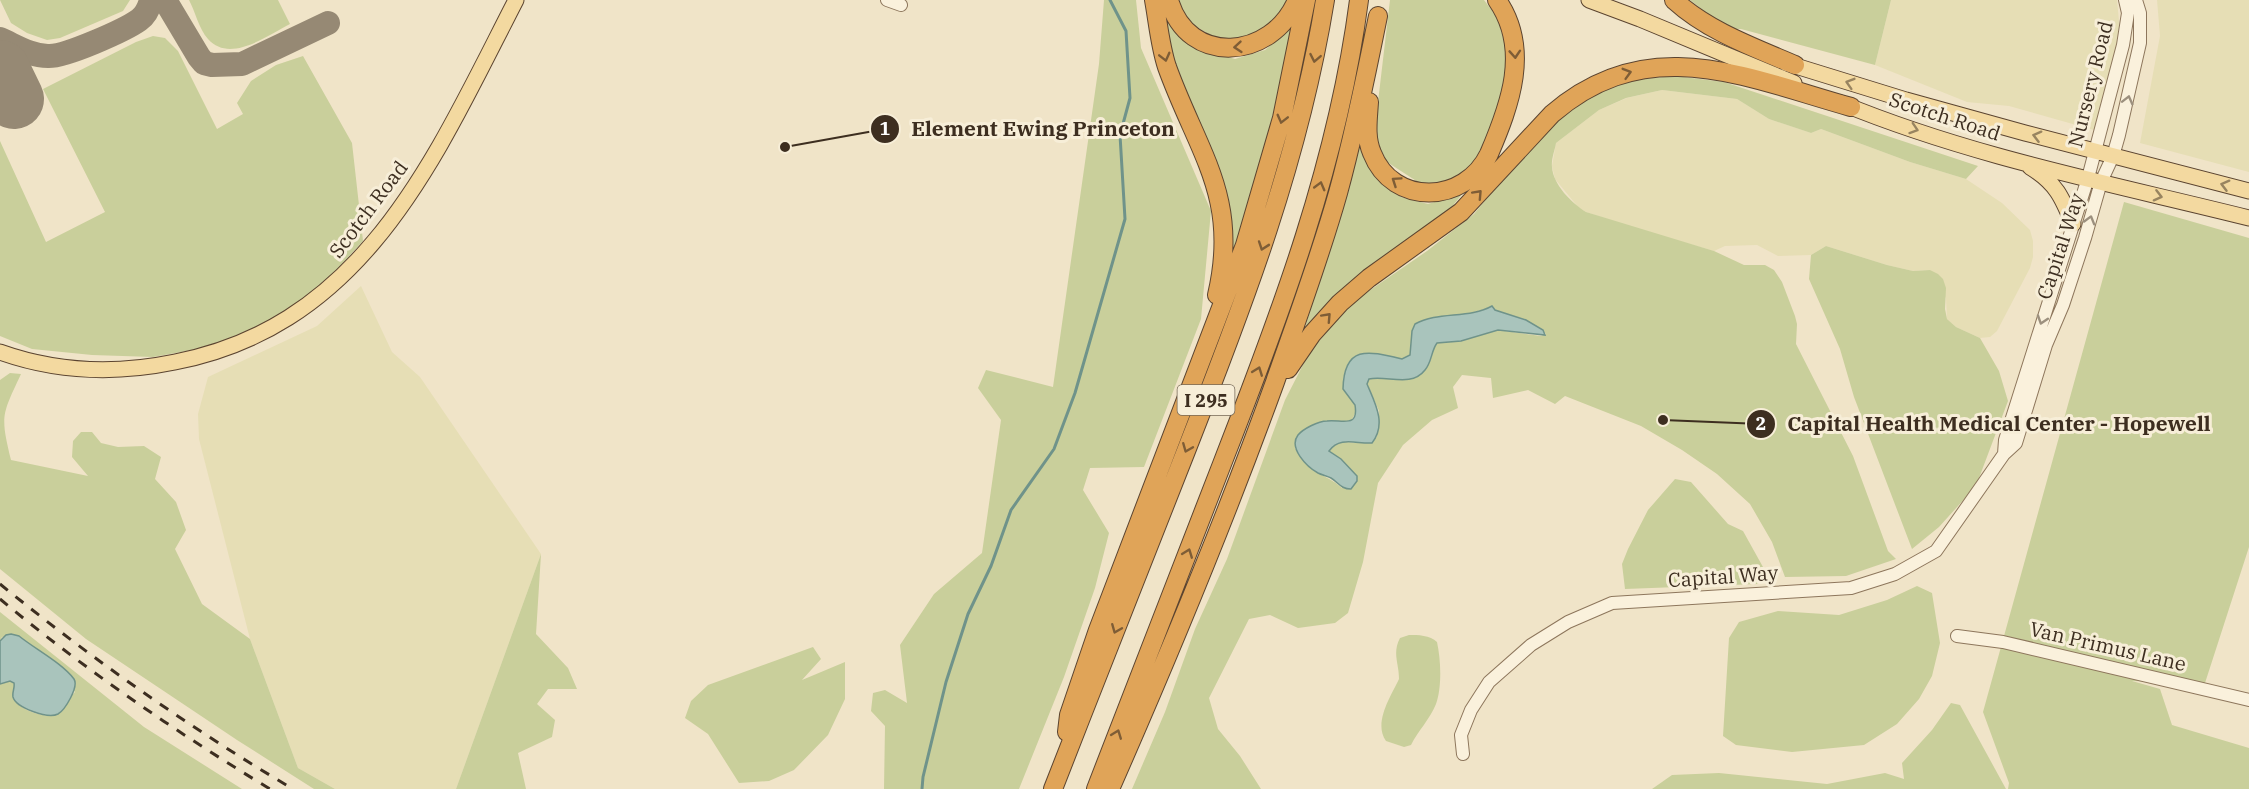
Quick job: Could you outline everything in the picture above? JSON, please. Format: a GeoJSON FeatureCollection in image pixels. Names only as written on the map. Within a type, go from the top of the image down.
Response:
{"type":"FeatureCollection","features":[{"type":"Feature","properties":{"kind":"highway"},"geometry":{"type":"LineString","coordinates":[[1154,0],[1166,65],[1215,181],[1225,232],[1221,274],[1215,304],[1171,438]]}},
{"type":"Feature","properties":{"kind":"highway"},"geometry":{"type":"LineString","coordinates":[[1169,0],[1179,21],[1193,36],[1209,44],[1232,48],[1250,45],[1270,36],[1287,19],[1297,0]]}},
{"type":"Feature","properties":{"kind":"highway"},"geometry":{"type":"LineString","coordinates":[[1064,760],[1069,716],[1085,666],[1245,245],[1282,118],[1306,0]]}},
{"type":"Feature","properties":{"kind":"highway","name":"I 295"},"geometry":{"type":"LineString","coordinates":[[1053,789],[1251,282],[1307,98],[1325,0]]}},
{"type":"Feature","properties":{"kind":"highway","name":"I 295"},"geometry":{"type":"LineString","coordinates":[[1096,789],[1289,289],[1332,144],[1349,64],[1359,0]]}},
{"type":"Feature","properties":{"kind":"highway"},"geometry":{"type":"LineString","coordinates":[[1379,8],[1368,129],[1370,148],[1378,165],[1398,184],[1420,192],[1441,192],[1465,183],[1484,165],[1494,144],[1511,94],[1515,77],[1515,50],[1511,28],[1497,0]]}},
{"type":"Feature","properties":{"kind":"highway"},"geometry":{"type":"LineString","coordinates":[[1674,0],[1718,31],[1795,65]]}},
{"type":"Feature","properties":{"kind":"highway"},"geometry":{"type":"LineString","coordinates":[[1110,789],[1146,708],[1215,539],[1262,418],[1307,292],[1338,193],[1379,8]]}},
{"type":"Feature","properties":{"kind":"highway"},"geometry":{"type":"LineString","coordinates":[[1262,418],[1293,359],[1318,326],[1340,303],[1369,278],[1461,212],[1547,118],[1582,91],[1630,72],[1654,67],[1683,65],[1719,70],[1851,106]]}},
{"type":"Feature","properties":{"kind":"main road","name":"Scotch Road"},"geometry":{"type":"LineString","coordinates":[[7,355],[34,362],[104,370],[158,366],[187,360],[256,336],[303,309],[345,275],[369,250],[392,219],[441,143],[516,0]]}},
{"type":"Feature","properties":{"kind":"main road"},"geometry":{"type":"LineString","coordinates":[[496,38],[526,0]]}},
{"type":"Feature","properties":{"kind":"main road","name":"Scotch Road"},"geometry":{"type":"LineString","coordinates":[[1588,0],[1640,19],[1851,106],[1945,140],[2023,162],[2249,218]]}},
{"type":"Feature","properties":{"kind":"main road","name":"Scotch Road"},"geometry":{"type":"LineString","coordinates":[[1640,19],[1906,100],[2094,152],[2249,191]]}},
{"type":"Feature","properties":{"kind":"main road"},"geometry":{"type":"LineString","coordinates":[[2023,162],[2040,173],[2061,194],[2073,224]]}},
{"type":"Feature","properties":{"kind":"street"},"geometry":{"type":"LineString","coordinates":[[887,0],[901,5]]}},
{"type":"Feature","properties":{"kind":"street","name":"Nursery Road"},"geometry":{"type":"LineString","coordinates":[[2094,180],[2094,152],[2123,45],[2128,13],[2125,0]]}},
{"type":"Feature","properties":{"kind":"street","name":"Nursery Road"},"geometry":{"type":"LineString","coordinates":[[2094,180],[2113,156],[2140,43],[2140,13],[2136,0]]}},
{"type":"Feature","properties":{"kind":"street","name":"Capital Way"},"geometry":{"type":"LineString","coordinates":[[2004,453],[2005,440],[2031,352],[2073,224],[2094,180]]}},
{"type":"Feature","properties":{"kind":"street","name":"Capital Way"},"geometry":{"type":"LineString","coordinates":[[1463,754],[1461,735],[1472,710],[1489,682],[1530,645],[1568,621],[1612,603],[1851,588],[1895,574],[1936,550],[2004,453],[2016,443],[2046,345],[2063,305],[2085,238],[2094,180]]}},
{"type":"Feature","properties":{"kind":"street","name":"Van Primus Lane"},"geometry":{"type":"LineString","coordinates":[[1957,636],[1995,640],[2249,700]]}},
{"type":"Feature","properties":{"kind":"shaded area"},"geometry":{"type":"Polygon","coordinates":[[[1891,0],[2117,0],[2120,32],[2101,132],[2009,106],[1967,102],[1875,65],[1891,0]]]}},
{"type":"Feature","properties":{"kind":"shaded area"},"geometry":{"type":"Polygon","coordinates":[[[2157,0],[2249,0],[2249,172],[2140,143],[2160,36],[2157,0]]]}},
{"type":"Feature","properties":{"kind":"shaded area"},"geometry":{"type":"Polygon","coordinates":[[[1662,90],[1737,99],[1769,119],[1811,133],[1821,129],[1910,162],[1966,179],[2002,203],[2030,230],[2033,257],[2030,268],[1997,331],[1990,337],[1980,338],[1956,327],[1947,319],[1946,298],[1930,270],[1913,271],[1887,265],[1826,246],[1811,255],[1778,256],[1757,245],[1725,246],[1714,251],[1634,228],[1586,212],[1578,207],[1555,179],[1552,166],[1556,143],[1599,110],[1627,98],[1662,90]]]}},
{"type":"Feature","properties":{"kind":"shaded area"},"geometry":{"type":"Polygon","coordinates":[[[361,286],[392,352],[420,377],[541,554],[456,789],[335,789],[298,768],[250,639],[199,439],[198,414],[208,377],[317,326],[361,286]]]}},
{"type":"Feature","properties":{"kind":"green space"},"geometry":{"type":"Polygon","coordinates":[[[0,0],[130,0],[123,11],[60,38],[47,40],[27,33],[11,23],[0,0]]]}},
{"type":"Feature","properties":{"kind":"green space"},"geometry":{"type":"Polygon","coordinates":[[[189,0],[278,0],[290,24],[249,45],[227,49],[217,46],[208,39],[189,0]]]}},
{"type":"Feature","properties":{"kind":"green space"},"geometry":{"type":"Polygon","coordinates":[[[1104,0],[1136,0],[1141,48],[1211,211],[1201,319],[1144,467],[1090,468],[1083,490],[1109,533],[1095,588],[1064,677],[1019,789],[884,789],[885,726],[871,711],[873,693],[885,690],[907,703],[900,645],[934,594],[982,553],[1001,420],[978,388],[986,370],[1053,387],[1099,64],[1104,0]]]}},
{"type":"Feature","properties":{"kind":"green space"},"geometry":{"type":"Polygon","coordinates":[[[1178,0],[1288,0],[1274,26],[1242,40],[1215,38],[1187,21],[1178,0]]]}},
{"type":"Feature","properties":{"kind":"green space"},"geometry":{"type":"Polygon","coordinates":[[[1390,0],[1484,0],[1497,17],[1508,54],[1504,94],[1479,163],[1457,180],[1421,184],[1387,162],[1374,136],[1390,0]]]}},
{"type":"Feature","properties":{"kind":"green space"},"geometry":{"type":"Polygon","coordinates":[[[1690,0],[1891,0],[1875,65],[1741,29],[1727,29],[1690,0]]]}},
{"type":"Feature","properties":{"kind":"green space"},"geometry":{"type":"Polygon","coordinates":[[[1165,16],[1193,47],[1235,59],[1265,50],[1291,28],[1264,158],[1231,261],[1227,193],[1170,53],[1165,16]]]}},
{"type":"Feature","properties":{"kind":"green space"},"geometry":{"type":"Polygon","coordinates":[[[153,36],[165,38],[178,51],[217,129],[243,114],[237,103],[251,81],[276,65],[303,56],[352,143],[363,241],[319,289],[269,321],[220,345],[153,357],[92,355],[32,349],[0,336],[0,141],[46,242],[105,212],[43,89],[136,42],[153,36]]]}},
{"type":"Feature","properties":{"kind":"green space"},"geometry":{"type":"Polygon","coordinates":[[[1675,76],[1724,82],[1978,166],[1966,179],[1910,162],[1821,129],[1811,133],[1769,119],[1737,99],[1662,90],[1626,98],[1599,110],[1556,143],[1552,164],[1553,174],[1569,199],[1586,212],[1714,251],[1744,265],[1765,265],[1774,270],[1782,282],[1795,316],[1796,344],[1853,456],[1888,551],[1896,559],[1846,576],[1785,577],[1772,542],[1750,504],[1717,474],[1682,450],[1641,426],[1565,396],[1555,404],[1528,390],[1493,398],[1491,378],[1462,375],[1453,387],[1458,408],[1432,420],[1403,445],[1378,483],[1363,562],[1348,613],[1335,623],[1298,628],[1270,615],[1249,619],[1209,698],[1218,729],[1240,756],[1261,789],[1132,789],[1165,712],[1195,629],[1227,559],[1285,400],[1309,353],[1350,304],[1427,251],[1474,214],[1514,165],[1555,122],[1593,94],[1630,80],[1675,76]],[[1493,307],[1420,321],[1414,328],[1410,355],[1402,359],[1369,353],[1353,357],[1344,374],[1343,388],[1355,405],[1356,412],[1351,421],[1335,421],[1295,448],[1309,466],[1342,488],[1341,459],[1329,451],[1336,444],[1364,443],[1377,437],[1379,411],[1367,383],[1369,379],[1406,379],[1419,375],[1427,367],[1437,343],[1461,341],[1498,330],[1541,336],[1546,334],[1526,320],[1495,310],[1493,307]]]}},
{"type":"Feature","properties":{"kind":"green space"},"geometry":{"type":"Polygon","coordinates":[[[1360,133],[1376,172],[1401,197],[1428,204],[1463,193],[1439,223],[1341,290],[1303,335],[1360,133]]]}},
{"type":"Feature","properties":{"kind":"green space"},"geometry":{"type":"Polygon","coordinates":[[[2124,202],[2249,238],[2249,547],[2205,683],[2132,681],[2160,689],[2172,725],[2249,748],[2249,789],[2008,789],[2009,783],[1983,712],[2124,202]]]}},
{"type":"Feature","properties":{"kind":"green space"},"geometry":{"type":"Polygon","coordinates":[[[1826,246],[1887,265],[1913,271],[1930,270],[1938,274],[1943,279],[1946,288],[1947,319],[1956,327],[1980,338],[1999,371],[2008,401],[1976,486],[1939,527],[1912,549],[1854,397],[1840,349],[1809,279],[1811,255],[1826,246]]]}},
{"type":"Feature","properties":{"kind":"green space"},"geometry":{"type":"Polygon","coordinates":[[[10,373],[21,374],[10,398],[4,424],[11,460],[88,476],[72,457],[73,441],[81,432],[92,432],[101,443],[118,447],[144,446],[161,457],[155,479],[176,502],[186,530],[175,549],[202,604],[250,639],[298,768],[335,789],[314,789],[237,740],[86,639],[0,569],[0,380],[10,373]]]}},
{"type":"Feature","properties":{"kind":"green space"},"geometry":{"type":"Polygon","coordinates":[[[1675,479],[1691,482],[1728,524],[1743,531],[1763,567],[1757,584],[1625,589],[1622,564],[1628,549],[1648,510],[1675,479]]]}},
{"type":"Feature","properties":{"kind":"green space"},"geometry":{"type":"Polygon","coordinates":[[[541,554],[536,634],[568,668],[577,689],[548,689],[537,704],[555,720],[552,737],[518,753],[526,789],[456,789],[541,554]]]}},
{"type":"Feature","properties":{"kind":"green space"},"geometry":{"type":"Polygon","coordinates":[[[1917,586],[1932,593],[1940,643],[1932,676],[1919,699],[1897,724],[1864,745],[1792,752],[1736,745],[1723,736],[1729,638],[1739,622],[1778,611],[1839,615],[1887,600],[1917,586]]]}},
{"type":"Feature","properties":{"kind":"green space"},"geometry":{"type":"Polygon","coordinates":[[[0,612],[144,727],[242,789],[0,789],[0,684],[10,681],[14,683],[13,695],[16,702],[31,711],[50,716],[60,712],[75,692],[36,650],[19,636],[2,637],[0,641],[0,612]]]}},
{"type":"Feature","properties":{"kind":"green space"},"geometry":{"type":"Polygon","coordinates":[[[1420,635],[1437,642],[1440,682],[1436,704],[1411,745],[1404,747],[1386,741],[1381,726],[1388,701],[1399,679],[1396,653],[1398,643],[1400,638],[1420,635]]]}},
{"type":"Feature","properties":{"kind":"green space"},"geometry":{"type":"Polygon","coordinates":[[[813,647],[821,659],[802,680],[845,662],[845,699],[828,735],[794,770],[769,781],[739,783],[708,734],[685,718],[691,701],[708,685],[813,647]]]}},
{"type":"Feature","properties":{"kind":"green space"},"geometry":{"type":"Polygon","coordinates":[[[1951,703],[1960,705],[2006,789],[1652,789],[1672,775],[1719,773],[1827,784],[1885,773],[1904,779],[1902,763],[1932,730],[1951,703]]]}},
{"type":"Feature","properties":{"kind":"water"},"geometry":{"type":"Polygon","coordinates":[[[1492,306],[1495,310],[1526,320],[1543,330],[1545,335],[1498,330],[1461,341],[1437,343],[1427,367],[1419,375],[1406,380],[1369,379],[1367,384],[1379,421],[1376,436],[1372,443],[1343,442],[1333,446],[1329,451],[1341,459],[1357,476],[1357,481],[1351,489],[1342,487],[1304,462],[1295,446],[1300,433],[1319,422],[1348,421],[1354,417],[1355,405],[1343,389],[1344,374],[1353,358],[1369,353],[1402,359],[1410,355],[1412,331],[1415,324],[1424,320],[1483,310],[1492,306]]]}},
{"type":"Feature","properties":{"kind":"water"},"geometry":{"type":"Polygon","coordinates":[[[6,635],[19,636],[48,656],[74,679],[75,687],[71,698],[58,714],[40,714],[26,709],[13,697],[14,683],[10,681],[0,684],[0,641],[6,635]]]}},
{"type":"Feature","properties":{"kind":"waterway"},"geometry":{"type":"LineString","coordinates":[[922,789],[946,682],[968,614],[991,566],[1011,510],[1054,449],[1075,393],[1125,219],[1120,135],[1130,98],[1126,31],[1110,0]]}},
{"type":"Feature","properties":{"kind":"taxiway"},"geometry":{"type":"LineString","coordinates":[[0,39],[36,54],[56,55],[95,42],[139,20],[144,16],[151,0]]}},
{"type":"Feature","properties":{"kind":"taxiway"},"geometry":{"type":"LineString","coordinates":[[165,0],[199,57],[204,63],[212,65],[242,64],[328,23]]}},
{"type":"Feature","properties":{"kind":"runway"},"geometry":{"type":"LineString","coordinates":[[0,70],[14,99]]}},
{"type":"Feature","properties":{"kind":"railway"},"geometry":{"type":"LineString","coordinates":[[0,584],[142,692],[293,789]]}},
{"type":"Feature","properties":{"kind":"railway"},"geometry":{"type":"LineString","coordinates":[[0,599],[131,699],[270,789]]}},
{"type":"Feature","properties":{"kind":"place","name":"Element Ewing Princeton"},"geometry":{"type":"Point","coordinates":[785,147]}},
{"type":"Feature","properties":{"kind":"place","name":"Capital Health Medical Center - Hopewell"},"geometry":{"type":"Point","coordinates":[1663,420]}}]}
